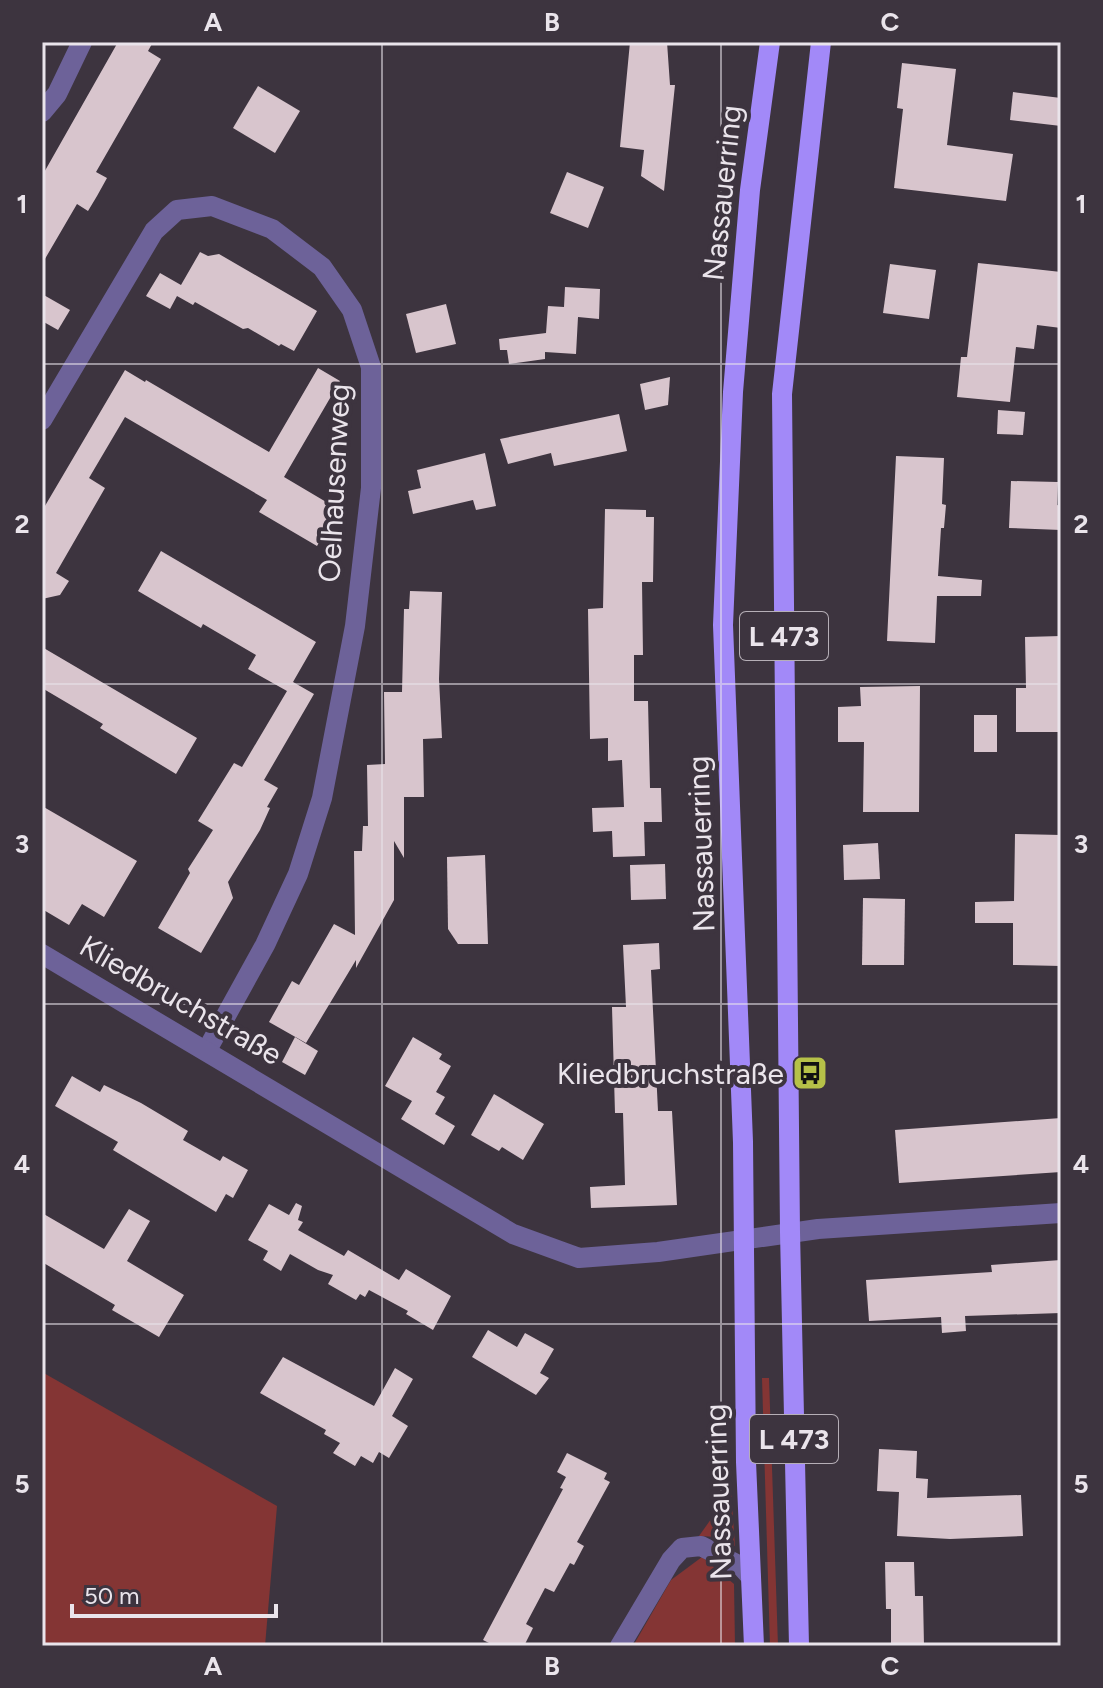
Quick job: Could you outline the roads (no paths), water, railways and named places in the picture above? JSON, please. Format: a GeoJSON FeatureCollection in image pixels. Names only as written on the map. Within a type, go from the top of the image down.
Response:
{"type":"FeatureCollection","features":[{"type":"Feature","properties":{"kind":"main road","name":"Nassauerring"},"geometry":{"type":"LineString","coordinates":[[754,1646],[746,1462],[743,1142],[723,625],[733,392],[750,190],[770,42]]}},
{"type":"Feature","properties":{"kind":"main road","name":"L 473"},"geometry":{"type":"LineString","coordinates":[[799,1646],[790,1232],[782,394],[821,42]]}},
{"type":"Feature","properties":{"kind":"street"},"geometry":{"type":"LineString","coordinates":[[42,112],[57,94],[82,42]]}},
{"type":"Feature","properties":{"kind":"street","name":"Oelhausenweg"},"geometry":{"type":"LineString","coordinates":[[42,420],[154,231],[177,210],[212,206],[272,229],[322,267],[352,310],[371,367],[369,503],[355,626],[322,798],[298,874],[265,945],[207,1050]]}},
{"type":"Feature","properties":{"kind":"street","name":"Kliedbruchstraße"},"geometry":{"type":"LineString","coordinates":[[42,954],[513,1234],[579,1258],[658,1252],[790,1232],[1061,1213]]}},
{"type":"Feature","properties":{"kind":"street"},"geometry":{"type":"LineString","coordinates":[[620,1646],[671,1560],[682,1548],[701,1546],[742,1567],[751,1577]]}},
{"type":"Feature","properties":{"kind":"place","name":"Kliedbruchstraße"},"geometry":{"type":"Point","coordinates":[810,1073]}}]}
